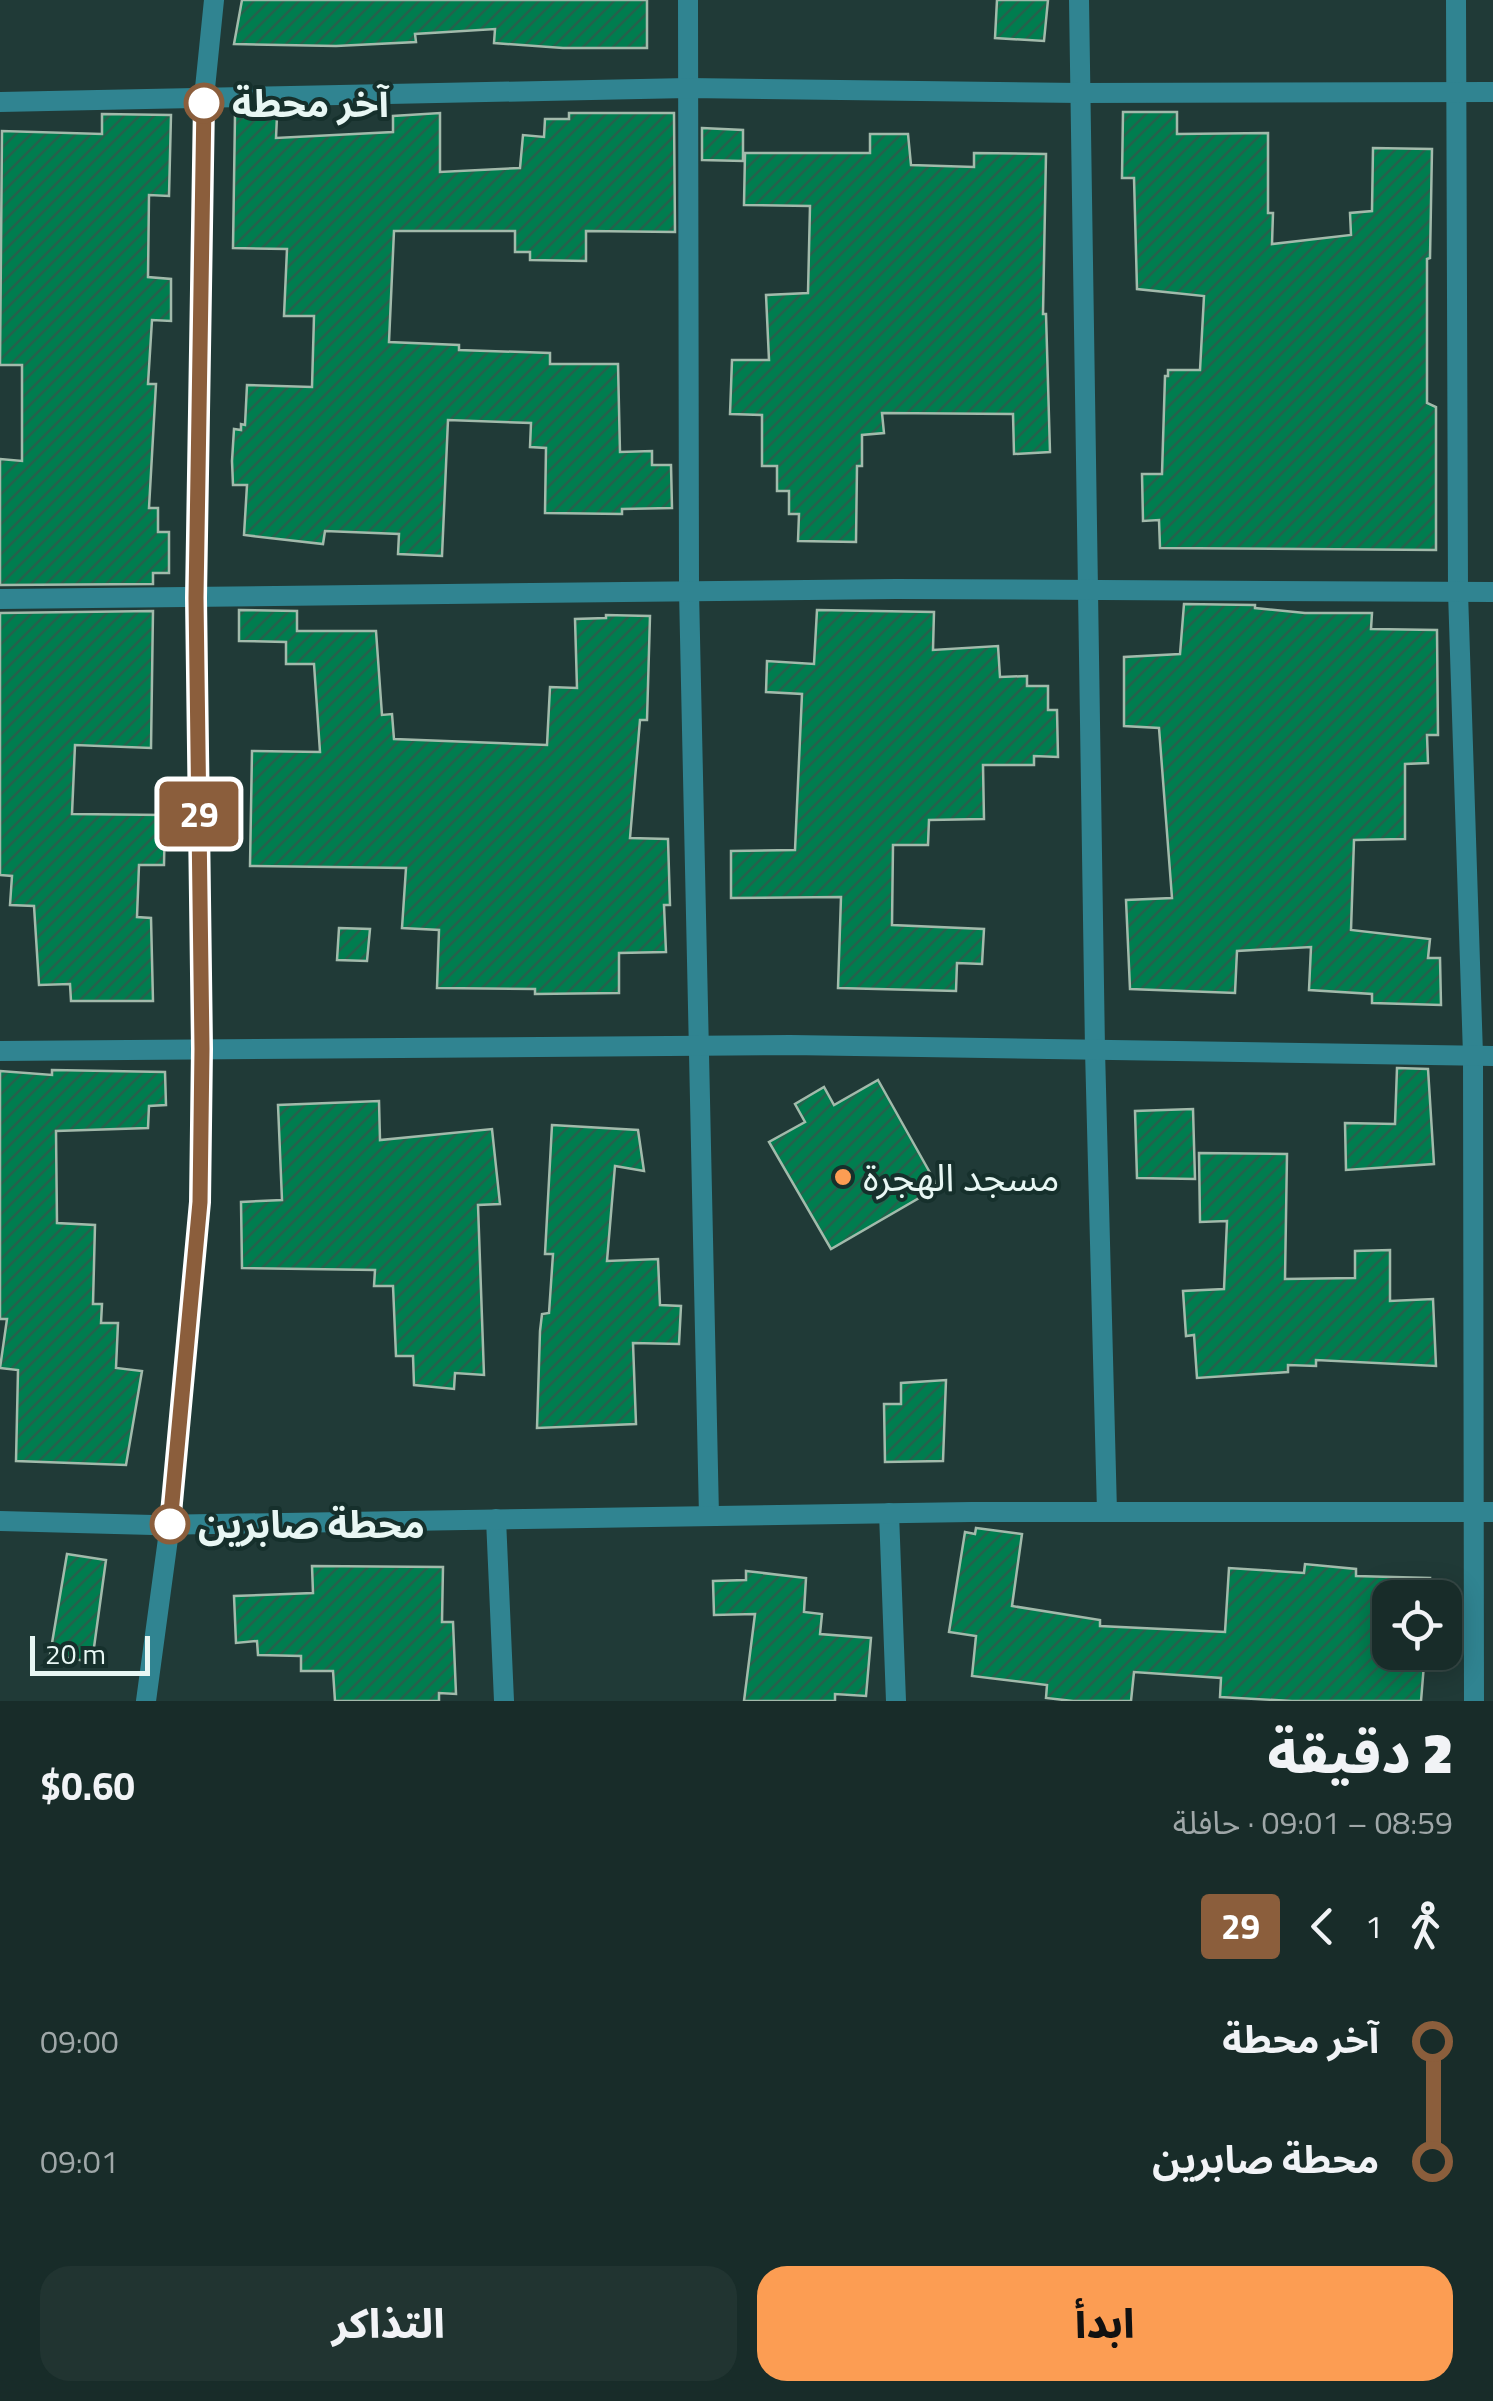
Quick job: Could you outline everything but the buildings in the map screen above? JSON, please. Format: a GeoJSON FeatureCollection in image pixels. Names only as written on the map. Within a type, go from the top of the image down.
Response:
{"type":"FeatureCollection","features":[{"type":"Feature","properties":{"kind":"street"},"geometry":{"type":"LineString","coordinates":[[146,1701],[170,1524],[200,1202],[202,1049],[196,598],[204,98],[214,0]]}},
{"type":"Feature","properties":{"kind":"street"},"geometry":{"type":"LineString","coordinates":[[688,0],[690,591],[709,1516]]}},
{"type":"Feature","properties":{"kind":"street"},"geometry":{"type":"LineString","coordinates":[[1079,0],[1095,1050],[1107,1512]]}},
{"type":"Feature","properties":{"kind":"street"},"geometry":{"type":"LineString","coordinates":[[1456,0],[1458,592],[1483,1056],[1484,1512],[1474,1701]]}},
{"type":"Feature","properties":{"kind":"street"},"geometry":{"type":"LineString","coordinates":[[0,102],[688,88],[1080,93],[1493,92]]}},
{"type":"Feature","properties":{"kind":"street"},"geometry":{"type":"LineString","coordinates":[[0,599],[690,591],[1493,592]]}},
{"type":"Feature","properties":{"kind":"street"},"geometry":{"type":"LineString","coordinates":[[0,1050],[698,1046],[1483,1056]]}},
{"type":"Feature","properties":{"kind":"street"},"geometry":{"type":"LineString","coordinates":[[0,1521],[170,1524],[889,1512],[1484,1512]]}},
{"type":"Feature","properties":{"kind":"street"},"geometry":{"type":"LineString","coordinates":[[889,1512],[896,1701]]}},
{"type":"Feature","properties":{"kind":"street"},"geometry":{"type":"LineString","coordinates":[[496,1518],[504,1701]]}},
{"type":"Feature","properties":{"kind":"bus line","name":"29"},"geometry":{"type":"LineString","coordinates":[[170,1524],[200,1202],[202,1049],[196,598],[204,103]]}},
{"type":"Feature","properties":{"kind":"place","name":"آخر محطة"},"geometry":{"type":"Point","coordinates":[204,103]}},
{"type":"Feature","properties":{"kind":"place","name":"مسجد الهجرة"},"geometry":{"type":"Point","coordinates":[843,1177]}},
{"type":"Feature","properties":{"kind":"place","name":"محطة صابرين"},"geometry":{"type":"Point","coordinates":[170,1524]}}]}
